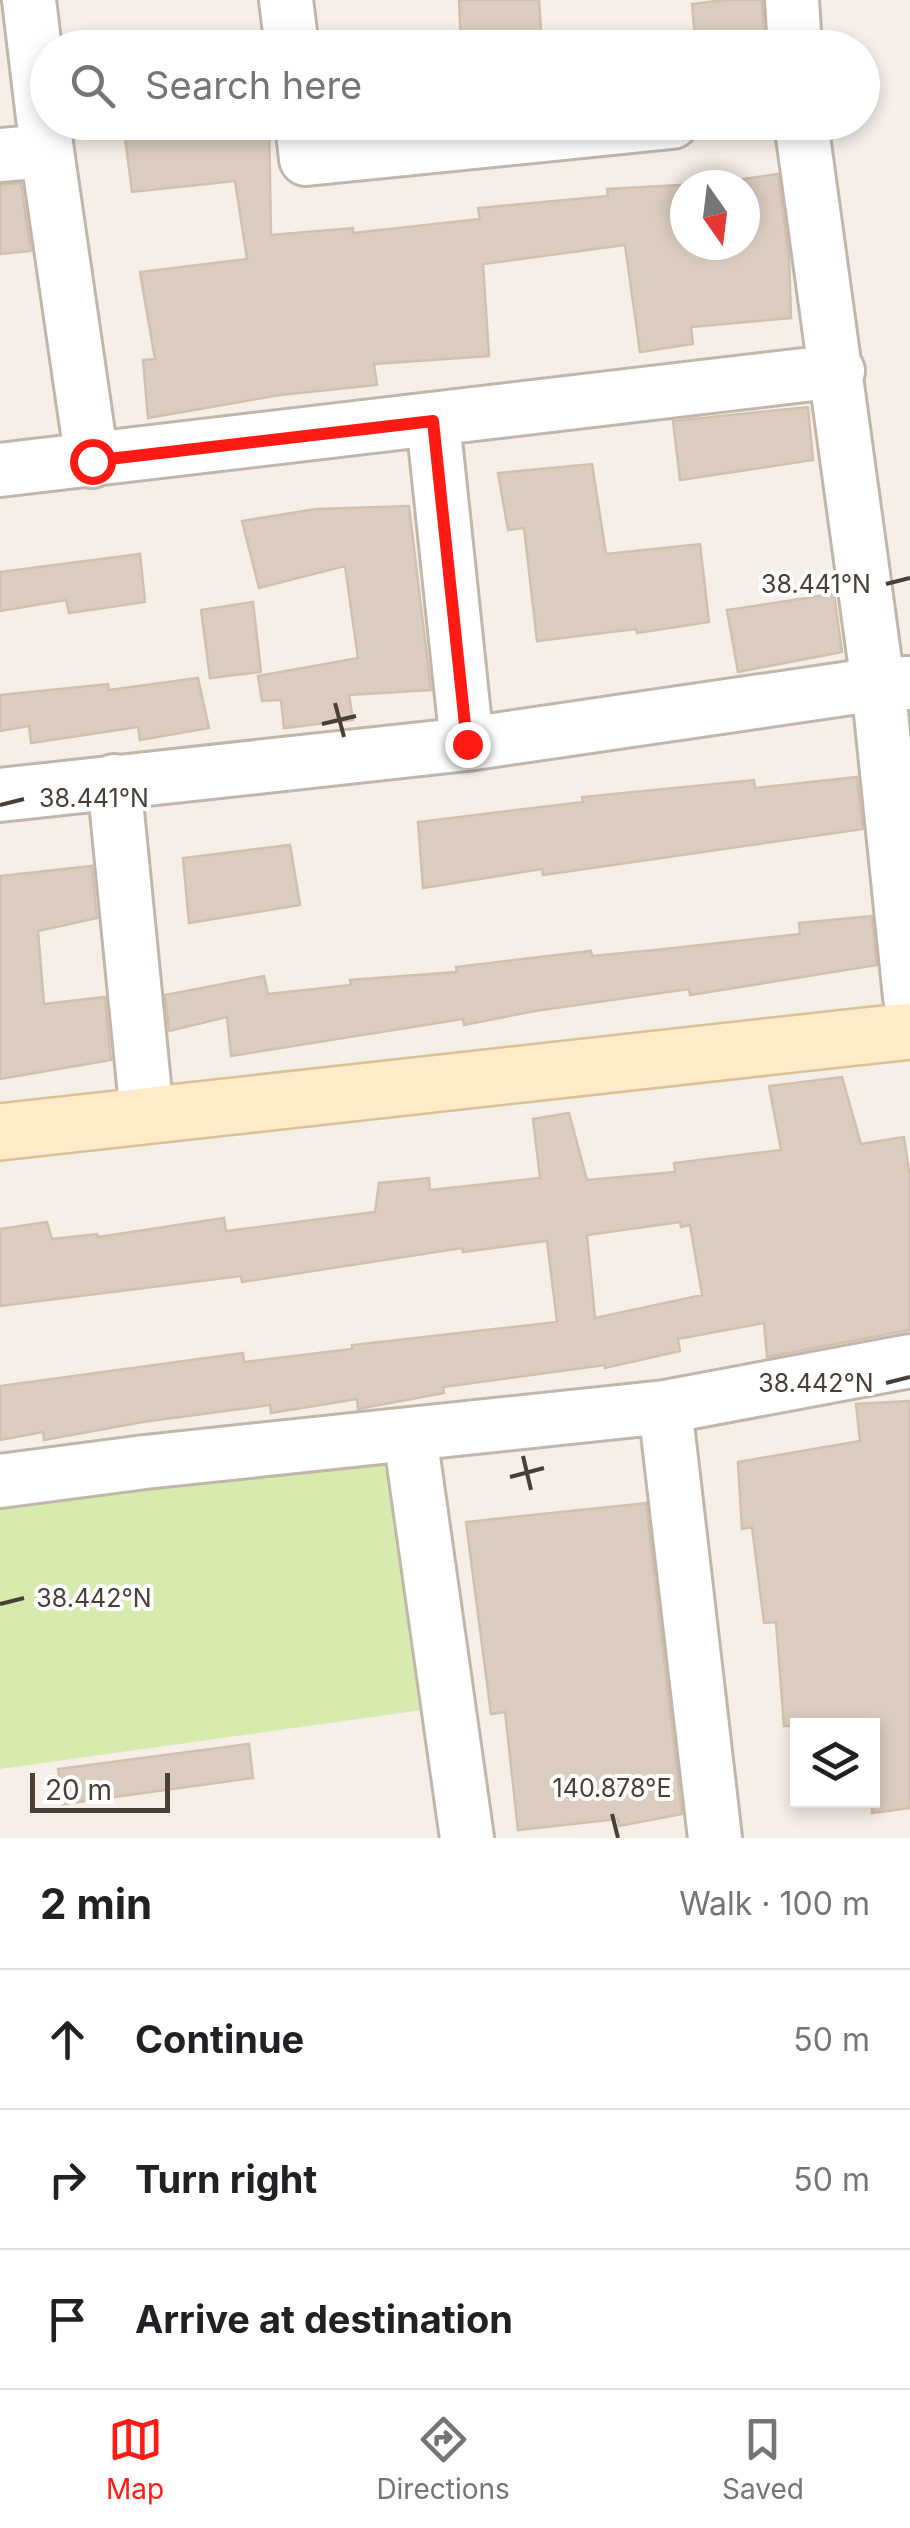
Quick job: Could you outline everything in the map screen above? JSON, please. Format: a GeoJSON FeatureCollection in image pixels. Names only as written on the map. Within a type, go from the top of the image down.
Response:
{"type":"FeatureCollection","features":[{"type":"Feature","properties":{"kind":"street"},"geometry":{"type":"LineString","coordinates":[[29,0],[23,153],[92,461]]}},
{"type":"Feature","properties":{"kind":"street"},"geometry":{"type":"LineString","coordinates":[[286,0],[290,30]]}},
{"type":"Feature","properties":{"kind":"street"},"geometry":{"type":"LineString","coordinates":[[792,0],[794,30]]}},
{"type":"Feature","properties":{"kind":"street"},"geometry":{"type":"LineString","coordinates":[[304,140],[306,159],[494,140]]}},
{"type":"Feature","properties":{"kind":"street"},"geometry":{"type":"LineString","coordinates":[[805,140],[838,371],[894,684],[910,997]]}},
{"type":"Feature","properties":{"kind":"street"},"geometry":{"type":"LineString","coordinates":[[0,470],[838,371]]}},
{"type":"Feature","properties":{"kind":"street"},"geometry":{"type":"LineString","coordinates":[[433,421],[467,744]]}},
{"type":"Feature","properties":{"kind":"street"},"geometry":{"type":"LineString","coordinates":[[0,795],[467,744],[894,684]]}},
{"type":"Feature","properties":{"kind":"street"},"geometry":{"type":"LineString","coordinates":[[114,781],[147,1115]]}},
{"type":"Feature","properties":{"kind":"street"},"geometry":{"type":"LineString","coordinates":[[0,1132],[910,1030]]}},
{"type":"Feature","properties":{"kind":"street"},"geometry":{"type":"LineString","coordinates":[[0,1481],[665,1407],[910,1360]]}},
{"type":"Feature","properties":{"kind":"street"},"geometry":{"type":"LineString","coordinates":[[665,1407],[715,1838]]}},
{"type":"Feature","properties":{"kind":"street"},"geometry":{"type":"LineString","coordinates":[[410,1436],[466,1838]]}},
{"type":"Feature","properties":{"kind":"green space"},"geometry":{"type":"Polygon","coordinates":[[[401,1455],[437,1708],[0,1769],[0,1502],[401,1455]]]}},
{"type":"Feature","properties":{"kind":"building"},"geometry":{"type":"Polygon","coordinates":[[[459,0],[539,0],[541,30],[460,30],[459,0]]]}},
{"type":"Feature","properties":{"kind":"building"},"geometry":{"type":"Polygon","coordinates":[[[762,0],[764,30],[694,30],[692,4],[762,0]]]}},
{"type":"Feature","properties":{"kind":"building"},"geometry":{"type":"Polygon","coordinates":[[[125,140],[269,140],[271,235],[353,228],[353,233],[480,219],[478,208],[608,196],[607,189],[670,186],[670,260],[760,260],[760,177],[778,174],[789,257],[791,318],[691,327],[693,344],[640,352],[625,245],[483,264],[489,356],[374,364],[377,385],[280,395],[148,418],[143,360],[155,359],[140,272],[247,259],[235,181],[132,192],[125,140]]]}},
{"type":"Feature","properties":{"kind":"building"},"geometry":{"type":"Polygon","coordinates":[[[21,183],[31,251],[0,254],[0,185],[21,183]]]}},
{"type":"Feature","properties":{"kind":"building"},"geometry":{"type":"Polygon","coordinates":[[[808,407],[813,460],[680,480],[673,421],[808,407]]]}},
{"type":"Feature","properties":{"kind":"building"},"geometry":{"type":"Polygon","coordinates":[[[592,464],[606,554],[700,544],[709,622],[637,633],[636,629],[537,641],[524,528],[508,530],[498,473],[592,464]]]}},
{"type":"Feature","properties":{"kind":"building"},"geometry":{"type":"Polygon","coordinates":[[[409,506],[431,690],[349,695],[353,720],[284,728],[281,700],[262,701],[258,676],[358,658],[345,566],[259,588],[242,521],[316,509],[409,506]]]}},
{"type":"Feature","properties":{"kind":"building"},"geometry":{"type":"Polygon","coordinates":[[[140,554],[145,602],[69,613],[66,600],[0,611],[0,572],[140,554]]]}},
{"type":"Feature","properties":{"kind":"building"},"geometry":{"type":"Polygon","coordinates":[[[834,594],[842,652],[738,672],[727,610],[834,594]]]}},
{"type":"Feature","properties":{"kind":"building"},"geometry":{"type":"Polygon","coordinates":[[[253,602],[261,672],[210,678],[201,610],[253,602]]]}},
{"type":"Feature","properties":{"kind":"building"},"geometry":{"type":"Polygon","coordinates":[[[198,678],[209,728],[140,740],[138,727],[31,743],[29,726],[0,731],[0,695],[108,684],[109,690],[198,678]]]}},
{"type":"Feature","properties":{"kind":"building"},"geometry":{"type":"Polygon","coordinates":[[[857,777],[863,829],[543,875],[542,869],[423,888],[418,822],[583,802],[582,797],[754,780],[755,788],[857,777]]]}},
{"type":"Feature","properties":{"kind":"building"},"geometry":{"type":"Polygon","coordinates":[[[290,845],[300,905],[189,923],[183,858],[290,845]]]}},
{"type":"Feature","properties":{"kind":"building"},"geometry":{"type":"Polygon","coordinates":[[[92,866],[97,918],[38,931],[44,1004],[105,997],[111,1060],[0,1079],[0,876],[92,866]]]}},
{"type":"Feature","properties":{"kind":"building"},"geometry":{"type":"Polygon","coordinates":[[[872,916],[877,965],[690,995],[689,989],[535,1011],[464,1025],[463,1019],[231,1056],[227,1017],[169,1031],[165,995],[264,976],[268,994],[351,985],[350,980],[457,972],[456,967],[591,951],[592,956],[800,934],[799,923],[872,916]]]}},
{"type":"Feature","properties":{"kind":"building"},"geometry":{"type":"Polygon","coordinates":[[[842,1077],[861,1144],[904,1137],[910,1179],[910,1330],[767,1357],[764,1323],[678,1339],[680,1351],[605,1368],[443,1387],[444,1393],[358,1409],[357,1399],[271,1413],[270,1405],[44,1440],[43,1432],[0,1440],[0,1386],[243,1353],[244,1362],[352,1349],[352,1345],[557,1322],[547,1241],[463,1252],[462,1248],[242,1282],[241,1276],[0,1306],[0,1229],[47,1222],[52,1239],[97,1234],[98,1237],[224,1218],[226,1231],[375,1212],[379,1183],[429,1178],[430,1190],[540,1178],[533,1119],[569,1113],[587,1180],[675,1172],[674,1163],[781,1150],[769,1086],[842,1077]],[[680,1222],[587,1235],[595,1318],[702,1295],[690,1225],[681,1227],[680,1222]]]}},
{"type":"Feature","properties":{"kind":"building"},"geometry":{"type":"Polygon","coordinates":[[[910,1401],[910,1808],[872,1813],[872,1808],[880,1808],[880,1718],[790,1718],[790,1726],[784,1726],[776,1622],[764,1623],[752,1527],[742,1529],[738,1462],[860,1441],[856,1404],[910,1401]]]}},
{"type":"Feature","properties":{"kind":"building"},"geometry":{"type":"Polygon","coordinates":[[[646,1503],[682,1814],[619,1826],[618,1819],[518,1830],[505,1712],[491,1714],[466,1522],[646,1503]]]}},
{"type":"Feature","properties":{"kind":"building"},"geometry":{"type":"Polygon","coordinates":[[[249,1744],[253,1778],[63,1804],[58,1769],[249,1744]]]}},
{"type":"Feature","properties":{"kind":"route"},"geometry":{"type":"LineString","coordinates":[[92,461],[433,421],[467,744]]}}]}
